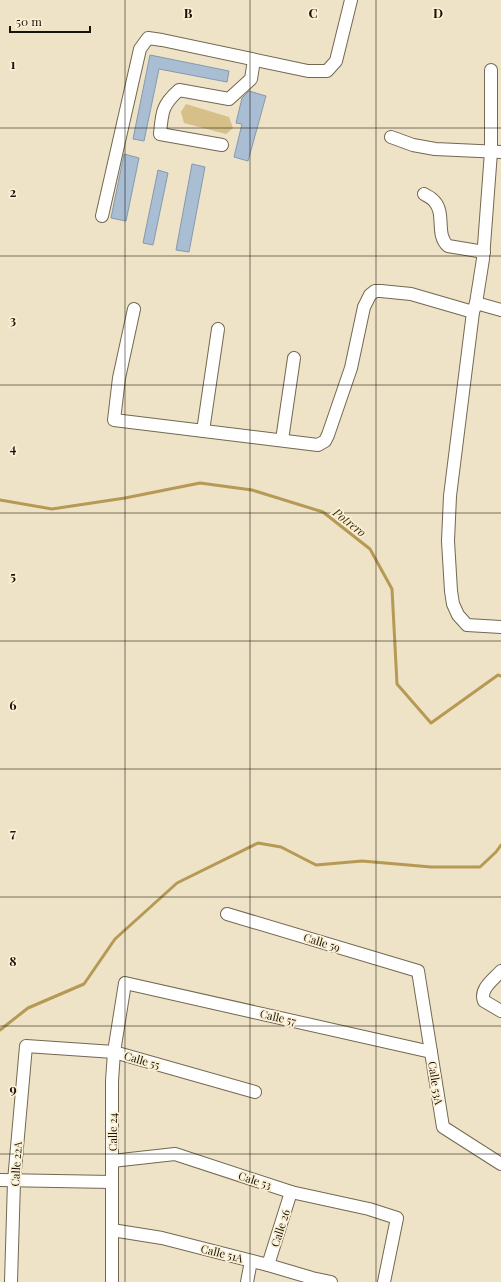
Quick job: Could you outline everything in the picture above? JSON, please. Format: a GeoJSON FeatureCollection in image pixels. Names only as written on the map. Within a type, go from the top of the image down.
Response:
{"type":"FeatureCollection","features":[{"type":"Feature","properties":{"kind":"street"},"geometry":{"type":"LineString","coordinates":[[102,216],[140,49],[148,38],[308,71],[327,71],[336,62],[351,0]]}},
{"type":"Feature","properties":{"kind":"street"},"geometry":{"type":"LineString","coordinates":[[222,145],[160,134],[162,113],[169,99],[179,90],[229,99],[250,79],[254,60]]}},
{"type":"Feature","properties":{"kind":"street"},"geometry":{"type":"LineString","coordinates":[[491,70],[496,152],[484,252],[474,308],[450,496],[448,541],[451,591],[453,604],[458,615],[467,625],[501,627]]}},
{"type":"Feature","properties":{"kind":"street"},"geometry":{"type":"LineString","coordinates":[[391,137],[413,145],[436,149],[496,152]]}},
{"type":"Feature","properties":{"kind":"street"},"geometry":{"type":"LineString","coordinates":[[424,194],[436,204],[440,214],[443,240],[448,246],[484,252]]}},
{"type":"Feature","properties":{"kind":"street"},"geometry":{"type":"LineString","coordinates":[[134,309],[119,378],[114,420],[318,445],[325,441],[328,435],[351,368],[364,307],[370,295],[374,292],[380,291],[411,294],[474,308],[501,310]]}},
{"type":"Feature","properties":{"kind":"street"},"geometry":{"type":"LineString","coordinates":[[203,431],[218,329]]}},
{"type":"Feature","properties":{"kind":"street"},"geometry":{"type":"LineString","coordinates":[[282,440],[294,358]]}},
{"type":"Feature","properties":{"kind":"street","name":"Calle 59"},"geometry":{"type":"LineString","coordinates":[[227,914],[418,971]]}},
{"type":"Feature","properties":{"kind":"street","name":"Calle 53A"},"geometry":{"type":"LineString","coordinates":[[418,971],[443,1127],[501,1164]]}},
{"type":"Feature","properties":{"kind":"street"},"geometry":{"type":"LineString","coordinates":[[501,971],[484,989],[482,994],[484,1001],[501,1011]]}},
{"type":"Feature","properties":{"kind":"street","name":"Calle 57"},"geometry":{"type":"LineString","coordinates":[[126,983],[431,1052]]}},
{"type":"Feature","properties":{"kind":"street","name":"Calle 24"},"geometry":{"type":"LineString","coordinates":[[112,1282],[112,1081],[114,1052],[126,983]]}},
{"type":"Feature","properties":{"kind":"street","name":"Calle 55"},"geometry":{"type":"LineString","coordinates":[[26,1046],[114,1052],[255,1092]]}},
{"type":"Feature","properties":{"kind":"street","name":"Calle 22A"},"geometry":{"type":"LineString","coordinates":[[11,1282],[14,1181],[26,1046]]}},
{"type":"Feature","properties":{"kind":"street","name":"Cale 53"},"geometry":{"type":"LineString","coordinates":[[112,1161],[175,1154],[291,1192],[369,1209],[398,1218],[384,1282]]}},
{"type":"Feature","properties":{"kind":"street"},"geometry":{"type":"LineString","coordinates":[[0,1180],[112,1182]]}},
{"type":"Feature","properties":{"kind":"street","name":"Calle 26"},"geometry":{"type":"LineString","coordinates":[[268,1265],[291,1192]]}},
{"type":"Feature","properties":{"kind":"street","name":"Calle 51A"},"geometry":{"type":"LineString","coordinates":[[112,1230],[162,1238],[331,1282]]}},
{"type":"Feature","properties":{"kind":"street"},"geometry":{"type":"LineString","coordinates":[[246,1282],[251,1260]]}},
{"type":"Feature","properties":{"kind":"shaded area"},"geometry":{"type":"Polygon","coordinates":[[[186,104],[229,117],[233,128],[226,134],[184,123],[181,112],[186,104]]]}},
{"type":"Feature","properties":{"kind":"building"},"geometry":{"type":"Polygon","coordinates":[[[150,55],[229,71],[227,82],[159,69],[144,141],[133,139],[150,55]]]}},
{"type":"Feature","properties":{"kind":"building"},"geometry":{"type":"Polygon","coordinates":[[[249,91],[266,96],[248,161],[234,157],[242,124],[236,123],[242,98],[249,91]]]}},
{"type":"Feature","properties":{"kind":"building"},"geometry":{"type":"Polygon","coordinates":[[[124,154],[139,158],[126,221],[111,218],[124,154]]]}},
{"type":"Feature","properties":{"kind":"building"},"geometry":{"type":"Polygon","coordinates":[[[192,164],[205,167],[189,252],[176,250],[192,164]]]}},
{"type":"Feature","properties":{"kind":"building"},"geometry":{"type":"Polygon","coordinates":[[[158,170],[168,173],[153,245],[143,243],[158,170]]]}},
{"type":"Feature","properties":{"kind":"waterway","name":"Potrero"},"geometry":{"type":"LineString","coordinates":[[0,500],[52,509],[125,498],[200,483],[252,490],[323,512],[370,549],[392,589],[397,684],[431,723],[498,675],[501,676]]}},
{"type":"Feature","properties":{"kind":"waterway"},"geometry":{"type":"LineString","coordinates":[[0,1030],[28,1008],[84,984],[115,939],[177,883],[258,843],[281,847],[316,865],[362,861],[431,867],[480,867],[496,852],[501,845]]}}]}
